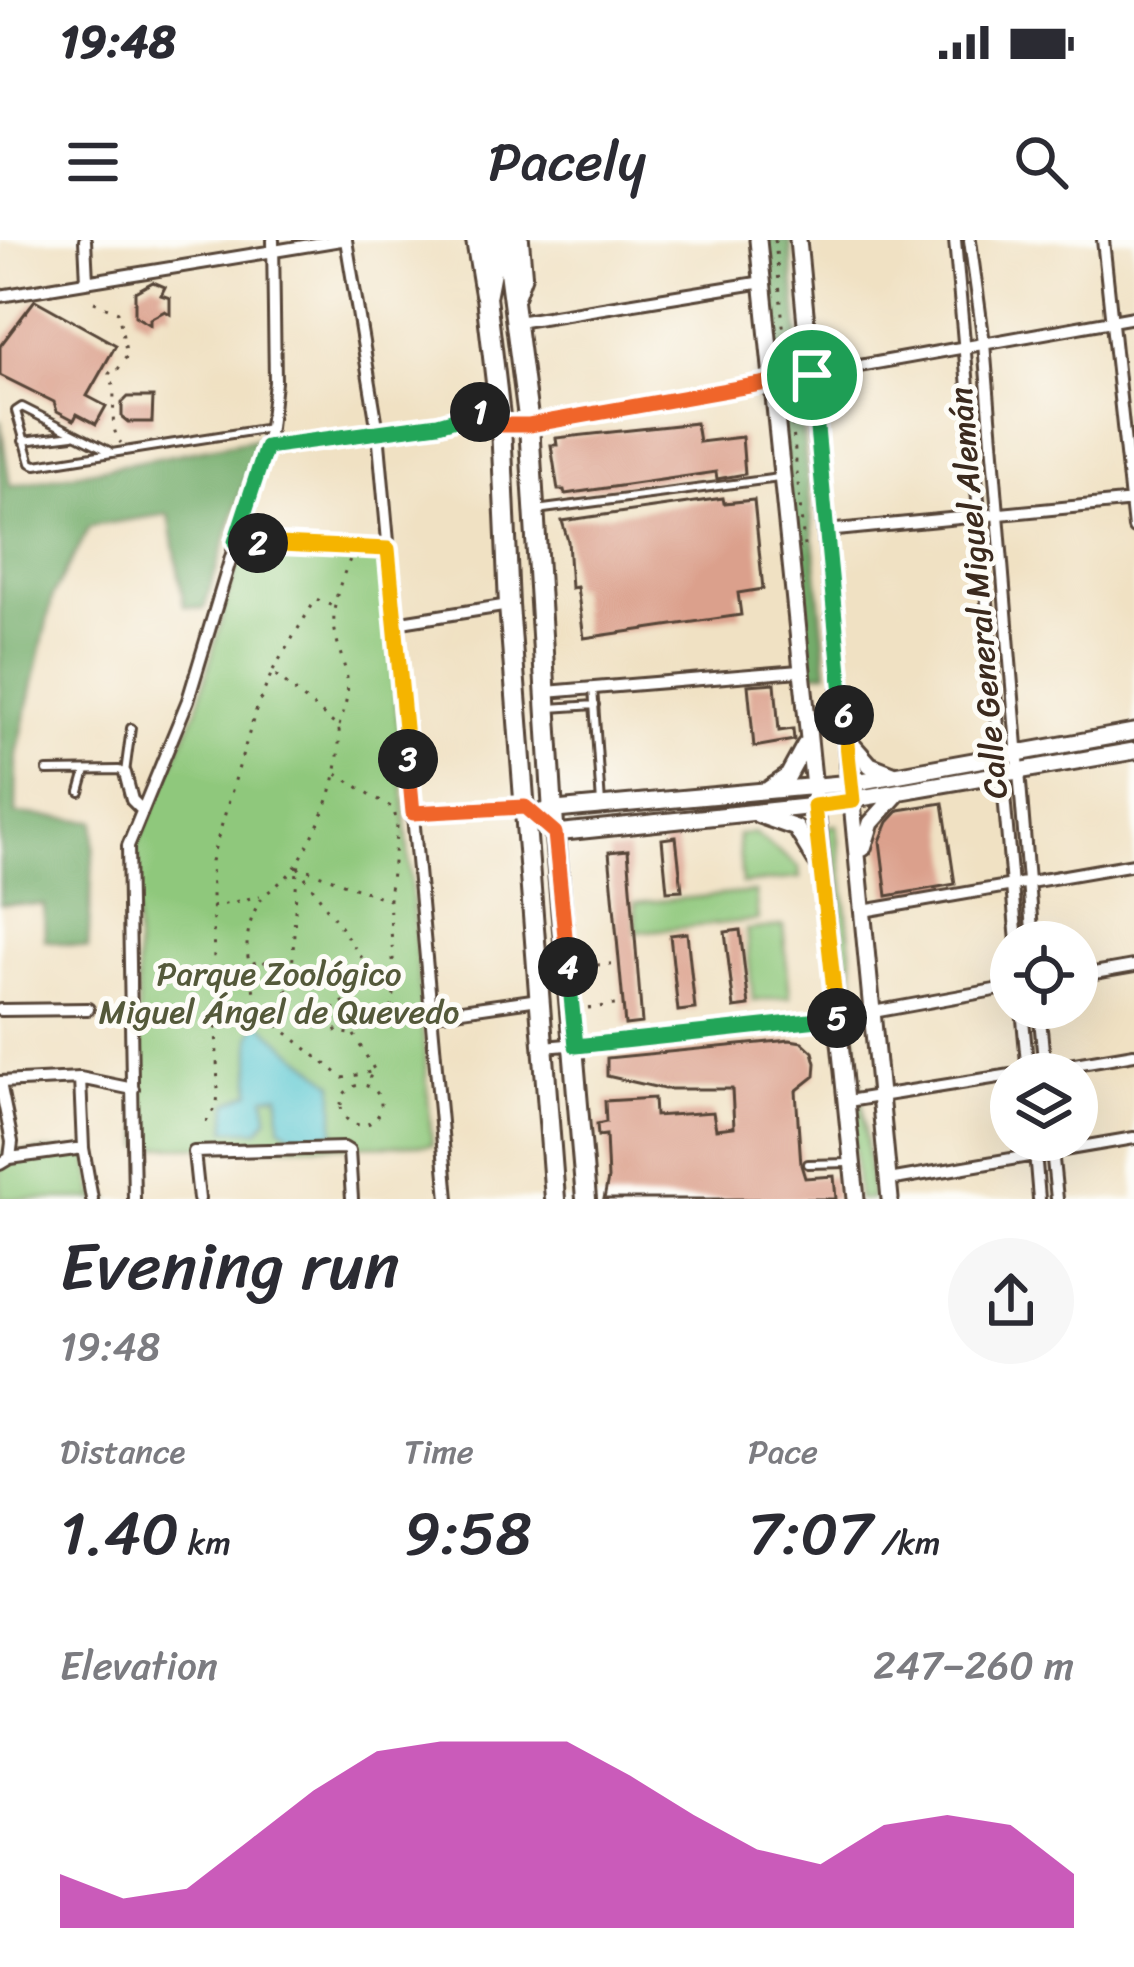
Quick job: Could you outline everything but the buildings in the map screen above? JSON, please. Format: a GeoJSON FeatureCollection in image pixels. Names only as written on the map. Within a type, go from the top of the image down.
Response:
{"type":"FeatureCollection","features":[{"type":"Feature","properties":{"kind":"main road"},"geometry":{"type":"LineString","coordinates":[[476,240],[501,425],[509,605],[555,1199]]}},
{"type":"Feature","properties":{"kind":"main road"},"geometry":{"type":"LineString","coordinates":[[486,297],[492,266],[490,240]]}},
{"type":"Feature","properties":{"kind":"main road"},"geometry":{"type":"LineString","coordinates":[[505,240],[529,425],[554,823],[586,1199]]}},
{"type":"Feature","properties":{"kind":"main road"},"geometry":{"type":"LineString","coordinates":[[514,297],[522,275],[519,240]]}},
{"type":"Feature","properties":{"kind":"main road"},"geometry":{"type":"LineString","coordinates":[[758,240],[780,381],[782,478],[856,1199]]}},
{"type":"Feature","properties":{"kind":"main road"},"geometry":{"type":"LineString","coordinates":[[798,240],[890,1199]]}},
{"type":"Feature","properties":{"kind":"main road"},"geometry":{"type":"LineString","coordinates":[[860,857],[872,823],[897,784],[1010,754],[1134,732]]}},
{"type":"Feature","properties":{"kind":"main road"},"geometry":{"type":"LineString","coordinates":[[847,739],[897,784]]}},
{"type":"Feature","properties":{"kind":"main road"},"geometry":{"type":"LineString","coordinates":[[760,793],[781,785],[807,741]]}},
{"type":"Feature","properties":{"kind":"main road"},"geometry":{"type":"LineString","coordinates":[[525,807],[554,823],[744,813],[814,806],[852,792],[897,784],[1134,752]]}},
{"type":"Feature","properties":{"kind":"main road"},"geometry":{"type":"LineString","coordinates":[[554,823],[602,808],[812,788],[852,792]]}},
{"type":"Feature","properties":{"kind":"main road"},"geometry":{"type":"LineString","coordinates":[[744,813],[796,827],[823,876]]}},
{"type":"Feature","properties":{"kind":"main road"},"geometry":{"type":"LineString","coordinates":[[547,1095],[579,1094]]}},
{"type":"Feature","properties":{"kind":"street"},"geometry":{"type":"LineString","coordinates":[[85,240],[87,281]]}},
{"type":"Feature","properties":{"kind":"street"},"geometry":{"type":"LineString","coordinates":[[0,296],[273,245],[344,240],[378,432],[448,1199]]}},
{"type":"Feature","properties":{"kind":"street","name":"Calle General Miguel Alemán"},"geometry":{"type":"LineString","coordinates":[[955,240],[980,515],[1010,754]]}},
{"type":"Feature","properties":{"kind":"street","name":"Calle General Miguel Alemán"},"geometry":{"type":"LineString","coordinates":[[970,240],[984,343],[997,514],[1015,921]]}},
{"type":"Feature","properties":{"kind":"street"},"geometry":{"type":"LineString","coordinates":[[1103,240],[1129,434],[1134,528]]}},
{"type":"Feature","properties":{"kind":"street"},"geometry":{"type":"LineString","coordinates":[[134,1199],[128,846],[188,700],[266,447],[275,405],[273,245]]}},
{"type":"Feature","properties":{"kind":"street"},"geometry":{"type":"LineString","coordinates":[[517,322],[763,282]]}},
{"type":"Feature","properties":{"kind":"street"},"geometry":{"type":"LineString","coordinates":[[438,424],[482,412],[501,425],[529,425],[1134,317]]}},
{"type":"Feature","properties":{"kind":"street"},"geometry":{"type":"LineString","coordinates":[[826,532],[1132,501]]}},
{"type":"Feature","properties":{"kind":"street"},"geometry":{"type":"LineString","coordinates":[[395,623],[509,605]]}},
{"type":"Feature","properties":{"kind":"street"},"geometry":{"type":"LineString","coordinates":[[545,700],[593,688],[800,671]]}},
{"type":"Feature","properties":{"kind":"street","name":"Calle General Miguel Alemán"},"geometry":{"type":"LineString","coordinates":[[1011,772],[1031,921]]}},
{"type":"Feature","properties":{"kind":"street"},"geometry":{"type":"LineString","coordinates":[[125,773],[132,800],[141,809]]}},
{"type":"Feature","properties":{"kind":"street"},"geometry":{"type":"LineString","coordinates":[[413,813],[525,807]]}},
{"type":"Feature","properties":{"kind":"street"},"geometry":{"type":"LineString","coordinates":[[863,911],[1134,864]]}},
{"type":"Feature","properties":{"kind":"street"},"geometry":{"type":"LineString","coordinates":[[1098,972],[1134,966]]}},
{"type":"Feature","properties":{"kind":"street"},"geometry":{"type":"LineString","coordinates":[[873,1012],[990,991]]}},
{"type":"Feature","properties":{"kind":"street"},"geometry":{"type":"LineString","coordinates":[[434,1014],[539,999]]}},
{"type":"Feature","properties":{"kind":"street"},"geometry":{"type":"LineString","coordinates":[[0,1010],[88,1010]]}},
{"type":"Feature","properties":{"kind":"street"},"geometry":{"type":"LineString","coordinates":[[544,1047],[839,1017]]}},
{"type":"Feature","properties":{"kind":"street"},"geometry":{"type":"LineString","coordinates":[[1098,1061],[1134,1054]]}},
{"type":"Feature","properties":{"kind":"street"},"geometry":{"type":"LineString","coordinates":[[83,1148],[5,1161],[12,1142],[0,1083],[80,1078],[133,1089]]}},
{"type":"Feature","properties":{"kind":"street"},"geometry":{"type":"LineString","coordinates":[[80,1078],[83,1148],[92,1199]]}},
{"type":"Feature","properties":{"kind":"street"},"geometry":{"type":"LineString","coordinates":[[848,1100],[990,1079]]}},
{"type":"Feature","properties":{"kind":"street"},"geometry":{"type":"LineString","coordinates":[[1098,1142],[1134,1138]]}},
{"type":"Feature","properties":{"kind":"street"},"geometry":{"type":"LineString","coordinates":[[200,1199],[194,1152],[347,1149],[352,1199]]}},
{"type":"Feature","properties":{"kind":"street"},"geometry":{"type":"LineString","coordinates":[[889,1180],[996,1161]]}},
{"type":"Feature","properties":{"kind":"street"},"geometry":{"type":"LineString","coordinates":[[1036,1161],[1039,1199]]}},
{"type":"Feature","properties":{"kind":"street"},"geometry":{"type":"LineString","coordinates":[[1053,1161],[1057,1199]]}},
{"type":"Feature","properties":{"kind":"lane"},"geometry":{"type":"LineString","coordinates":[[109,451],[22,406],[16,411],[31,463],[36,465],[270,428]]}},
{"type":"Feature","properties":{"kind":"lane"},"geometry":{"type":"LineString","coordinates":[[23,441],[77,434]]}},
{"type":"Feature","properties":{"kind":"lane"},"geometry":{"type":"LineString","coordinates":[[532,510],[782,478]]}},
{"type":"Feature","properties":{"kind":"lane"},"geometry":{"type":"LineString","coordinates":[[593,688],[602,808]]}},
{"type":"Feature","properties":{"kind":"lane"},"geometry":{"type":"LineString","coordinates":[[545,700],[595,705]]}},
{"type":"Feature","properties":{"kind":"lane"},"geometry":{"type":"LineString","coordinates":[[47,771],[125,773],[131,728]]}},
{"type":"Feature","properties":{"kind":"lane"},"geometry":{"type":"LineString","coordinates":[[80,792],[86,770]]}},
{"type":"Feature","properties":{"kind":"lane"},"geometry":{"type":"LineString","coordinates":[[808,1164],[853,1163]]}},
{"type":"Feature","properties":{"kind":"path"},"geometry":{"type":"LineString","coordinates":[[775,240],[780,381],[805,560]]}},
{"type":"Feature","properties":{"kind":"path"},"geometry":{"type":"LineString","coordinates":[[94,302],[118,312],[127,356],[109,374],[114,382],[114,434],[129,453]]}},
{"type":"Feature","properties":{"kind":"path"},"geometry":{"type":"LineString","coordinates":[[266,447],[438,424]]}},
{"type":"Feature","properties":{"kind":"path"},"geometry":{"type":"LineString","coordinates":[[235,542],[388,549]]}},
{"type":"Feature","properties":{"kind":"path"},"geometry":{"type":"LineString","coordinates":[[352,555],[339,583],[334,628],[349,673],[329,806],[297,866],[262,896],[248,931],[246,956],[256,1008],[343,1078],[375,1072]]}},
{"type":"Feature","properties":{"kind":"path"},"geometry":{"type":"LineString","coordinates":[[206,1122],[217,1105],[218,1090],[211,861],[255,712],[272,672],[316,599],[336,608]]}},
{"type":"Feature","properties":{"kind":"path"},"geometry":{"type":"LineString","coordinates":[[272,672],[339,728]]}},
{"type":"Feature","properties":{"kind":"path"},"geometry":{"type":"LineString","coordinates":[[335,772],[394,809],[397,826],[389,900],[395,988],[391,1013],[364,1015]]}},
{"type":"Feature","properties":{"kind":"path"},"geometry":{"type":"LineString","coordinates":[[297,866],[389,900]]}},
{"type":"Feature","properties":{"kind":"path"},"geometry":{"type":"LineString","coordinates":[[297,866],[367,965],[395,988]]}},
{"type":"Feature","properties":{"kind":"path"},"geometry":{"type":"LineString","coordinates":[[291,996],[297,866]]}},
{"type":"Feature","properties":{"kind":"path"},"geometry":{"type":"LineString","coordinates":[[212,907],[262,896]]}},
{"type":"Feature","properties":{"kind":"path"},"geometry":{"type":"LineString","coordinates":[[250,964],[262,960],[301,1009],[330,1015]]}},
{"type":"Feature","properties":{"kind":"path"},"geometry":{"type":"LineString","coordinates":[[585,966],[620,963]]}},
{"type":"Feature","properties":{"kind":"path"},"geometry":{"type":"LineString","coordinates":[[354,1034],[364,1015],[356,1004],[345,1001],[334,1006],[330,1015],[335,1030],[354,1034],[375,1072]]}},
{"type":"Feature","properties":{"kind":"path"},"geometry":{"type":"LineString","coordinates":[[588,1008],[623,1004]]}},
{"type":"Feature","properties":{"kind":"path"},"geometry":{"type":"LineString","coordinates":[[363,1085],[375,1090],[381,1107],[371,1123],[358,1125],[343,1113],[342,1100],[350,1088],[363,1085],[375,1072]]}},
{"type":"Feature","properties":{"kind":"green space"},"geometry":{"type":"Polygon","coordinates":[[[761,240],[790,240],[801,366],[798,386],[827,672],[806,674],[761,240]]]}},
{"type":"Feature","properties":{"kind":"green space"},"geometry":{"type":"Polygon","coordinates":[[[0,419],[10,486],[257,439],[204,609],[184,606],[169,514],[90,526],[53,595],[17,754],[16,814],[95,821],[88,948],[45,940],[44,905],[0,904],[0,419]]]}},
{"type":"Feature","properties":{"kind":"green space","name":"Parque Zoológico Miguel Ángel de Quevedo"},"geometry":{"type":"Polygon","coordinates":[[[242,545],[384,553],[432,1145],[141,1147],[135,849],[197,709],[242,545]]]}},
{"type":"Feature","properties":{"kind":"green space"},"geometry":{"type":"Polygon","coordinates":[[[837,825],[857,1002],[843,1005],[825,826],[837,825]]]}},
{"type":"Feature","properties":{"kind":"green space"},"geometry":{"type":"Polygon","coordinates":[[[754,833],[799,867],[800,878],[742,884],[738,835],[754,833]]]}},
{"type":"Feature","properties":{"kind":"green space"},"geometry":{"type":"Polygon","coordinates":[[[755,892],[758,920],[637,932],[635,903],[755,892]]]}},
{"type":"Feature","properties":{"kind":"green space"},"geometry":{"type":"Polygon","coordinates":[[[783,926],[790,997],[753,1001],[746,930],[783,926]]]}},
{"type":"Feature","properties":{"kind":"green space"},"geometry":{"type":"Polygon","coordinates":[[[844,1021],[854,1021],[872,1199],[858,1199],[844,1021]]]}},
{"type":"Feature","properties":{"kind":"green space"},"geometry":{"type":"Polygon","coordinates":[[[87,1149],[94,1194],[112,1199],[0,1199],[0,1153],[87,1149]]]}},
{"type":"Feature","properties":{"kind":"water"},"geometry":{"type":"Polygon","coordinates":[[[259,1021],[334,1084],[334,1134],[292,1134],[280,1126],[279,1094],[265,1096],[268,1117],[259,1130],[226,1130],[228,1103],[251,1092],[251,1036],[259,1021]]]}},
{"type":"Feature","properties":{"kind":"route"},"geometry":{"type":"LineString","coordinates":[[812,375],[853,801],[814,806],[839,1017],[576,1046],[555,833],[525,807],[413,813],[388,549],[235,542],[266,447],[438,424],[482,412],[501,425],[529,425],[812,375]]}}]}
